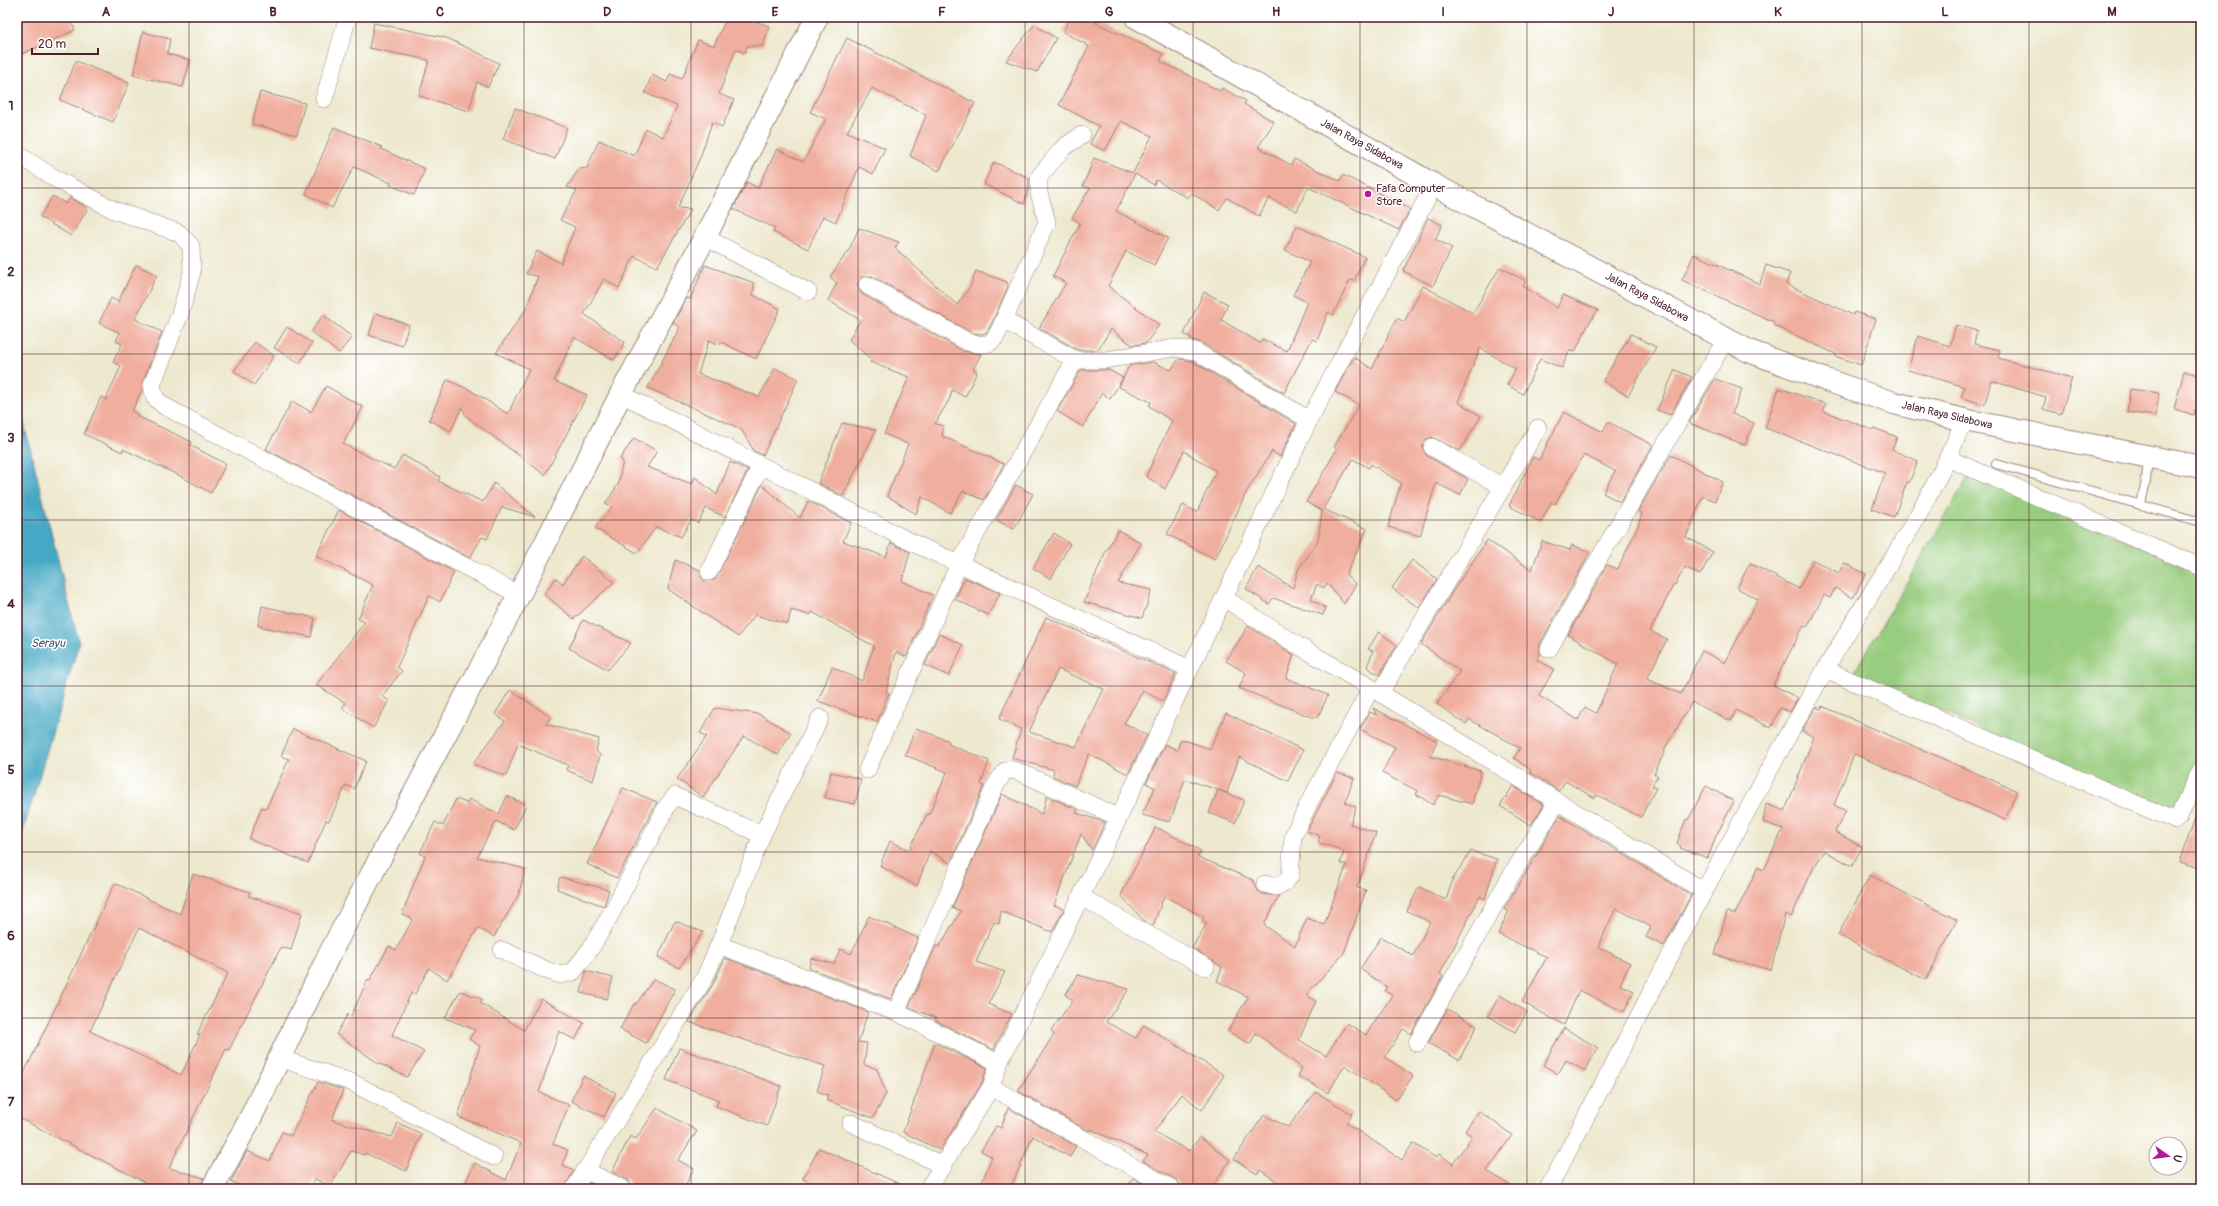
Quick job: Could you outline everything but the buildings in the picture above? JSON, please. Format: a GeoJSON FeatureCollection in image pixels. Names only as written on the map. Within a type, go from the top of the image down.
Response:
{"type":"FeatureCollection","features":[{"type":"Feature","properties":{"kind":"main road"},"geometry":{"type":"LineString","coordinates":[[212,1189],[279,1058],[329,955],[520,595],[621,394],[705,238],[817,17]]}},
{"type":"Feature","properties":{"kind":"main road","name":"Jalan Raya Sidabowa"},"geometry":{"type":"LineString","coordinates":[[1136,17],[1434,185],[1749,351],[1826,380],[1894,403],[1964,420],[2201,466]]}},
{"type":"Feature","properties":{"kind":"street"},"geometry":{"type":"LineString","coordinates":[[324,99],[348,17]]}},
{"type":"Feature","properties":{"kind":"street"},"geometry":{"type":"LineString","coordinates":[[867,285],[968,342],[981,346],[995,340],[1047,222],[1039,193],[1039,177],[1063,148],[1082,136]]}},
{"type":"Feature","properties":{"kind":"street"},"geometry":{"type":"LineString","coordinates":[[17,154],[56,179],[114,210],[180,233],[191,246],[192,272],[180,314],[152,385],[155,398],[164,406],[520,595]]}},
{"type":"Feature","properties":{"kind":"street"},"geometry":{"type":"LineString","coordinates":[[928,1189],[944,1166],[991,1087],[999,1063],[1081,897],[1308,420],[1434,185]]}},
{"type":"Feature","properties":{"kind":"street"},"geometry":{"type":"LineString","coordinates":[[705,238],[808,292]]}},
{"type":"Feature","properties":{"kind":"street"},"geometry":{"type":"LineString","coordinates":[[1004,320],[1075,360],[1105,360],[1174,348],[1194,351],[1308,420]]}},
{"type":"Feature","properties":{"kind":"street"},"geometry":{"type":"LineString","coordinates":[[1549,649],[1589,576],[1726,339]]}},
{"type":"Feature","properties":{"kind":"street"},"geometry":{"type":"LineString","coordinates":[[866,770],[959,564],[1075,360]]}},
{"type":"Feature","properties":{"kind":"street"},"geometry":{"type":"LineString","coordinates":[[621,394],[760,467],[911,542],[1190,669]]}},
{"type":"Feature","properties":{"kind":"street"},"geometry":{"type":"LineString","coordinates":[[1548,1189],[1704,891],[1826,670],[1937,483],[1949,459],[1964,420]]}},
{"type":"Feature","properties":{"kind":"street"},"geometry":{"type":"LineString","coordinates":[[1265,884],[1276,887],[1284,883],[1290,876],[1294,836],[1309,803],[1375,691],[1503,487],[1538,428]]}},
{"type":"Feature","properties":{"kind":"street"},"geometry":{"type":"LineString","coordinates":[[1432,447],[1503,487]]}},
{"type":"Feature","properties":{"kind":"street"},"geometry":{"type":"LineString","coordinates":[[1949,459],[2201,567]]}},
{"type":"Feature","properties":{"kind":"street"},"geometry":{"type":"LineString","coordinates":[[709,572],[760,467]]}},
{"type":"Feature","properties":{"kind":"street"},"geometry":{"type":"LineString","coordinates":[[1224,598],[1297,645],[1704,891]]}},
{"type":"Feature","properties":{"kind":"street"},"geometry":{"type":"LineString","coordinates":[[1826,670],[2174,820],[2179,816],[2201,770]]}},
{"type":"Feature","properties":{"kind":"street"},"geometry":{"type":"LineString","coordinates":[[574,1189],[704,979],[719,945],[762,835],[820,718]]}},
{"type":"Feature","properties":{"kind":"street"},"geometry":{"type":"LineString","coordinates":[[896,1012],[995,786],[1004,771],[1013,770],[1024,774],[1118,817]]}},
{"type":"Feature","properties":{"kind":"street"},"geometry":{"type":"LineString","coordinates":[[502,950],[546,970],[560,974],[573,972],[582,963],[595,942],[667,806],[675,796],[762,835]]}},
{"type":"Feature","properties":{"kind":"street"},"geometry":{"type":"LineString","coordinates":[[1417,1043],[1509,879],[1557,802]]}},
{"type":"Feature","properties":{"kind":"street"},"geometry":{"type":"LineString","coordinates":[[1081,897],[1206,967]]}},
{"type":"Feature","properties":{"kind":"street"},"geometry":{"type":"LineString","coordinates":[[719,945],[896,1012],[999,1063]]}},
{"type":"Feature","properties":{"kind":"street"},"geometry":{"type":"LineString","coordinates":[[279,1058],[351,1082],[494,1157]]}},
{"type":"Feature","properties":{"kind":"street"},"geometry":{"type":"LineString","coordinates":[[991,1087],[1172,1189]]}},
{"type":"Feature","properties":{"kind":"street"},"geometry":{"type":"LineString","coordinates":[[851,1123],[944,1166]]}},
{"type":"Feature","properties":{"kind":"street"},"geometry":{"type":"LineString","coordinates":[[585,1170],[623,1189]]}},
{"type":"Feature","properties":{"kind":"lane"},"geometry":{"type":"LineString","coordinates":[[2140,504],[2146,481],[2148,456]]}},
{"type":"Feature","properties":{"kind":"lane"},"geometry":{"type":"LineString","coordinates":[[1996,464],[2201,522]]}},
{"type":"Feature","properties":{"kind":"green space"},"geometry":{"type":"Polygon","coordinates":[[[1970,474],[2201,572],[2201,759],[2175,814],[1854,673],[1970,474]]]}},
{"type":"Feature","properties":{"kind":"water","name":"Serayu"},"geometry":{"type":"Polygon","coordinates":[[[17,396],[79,643],[17,852],[17,396]]]}},
{"type":"Feature","properties":{"kind":"place","name":"Fafa Computer Store"},"geometry":{"type":"Point","coordinates":[1368,194]}}]}
